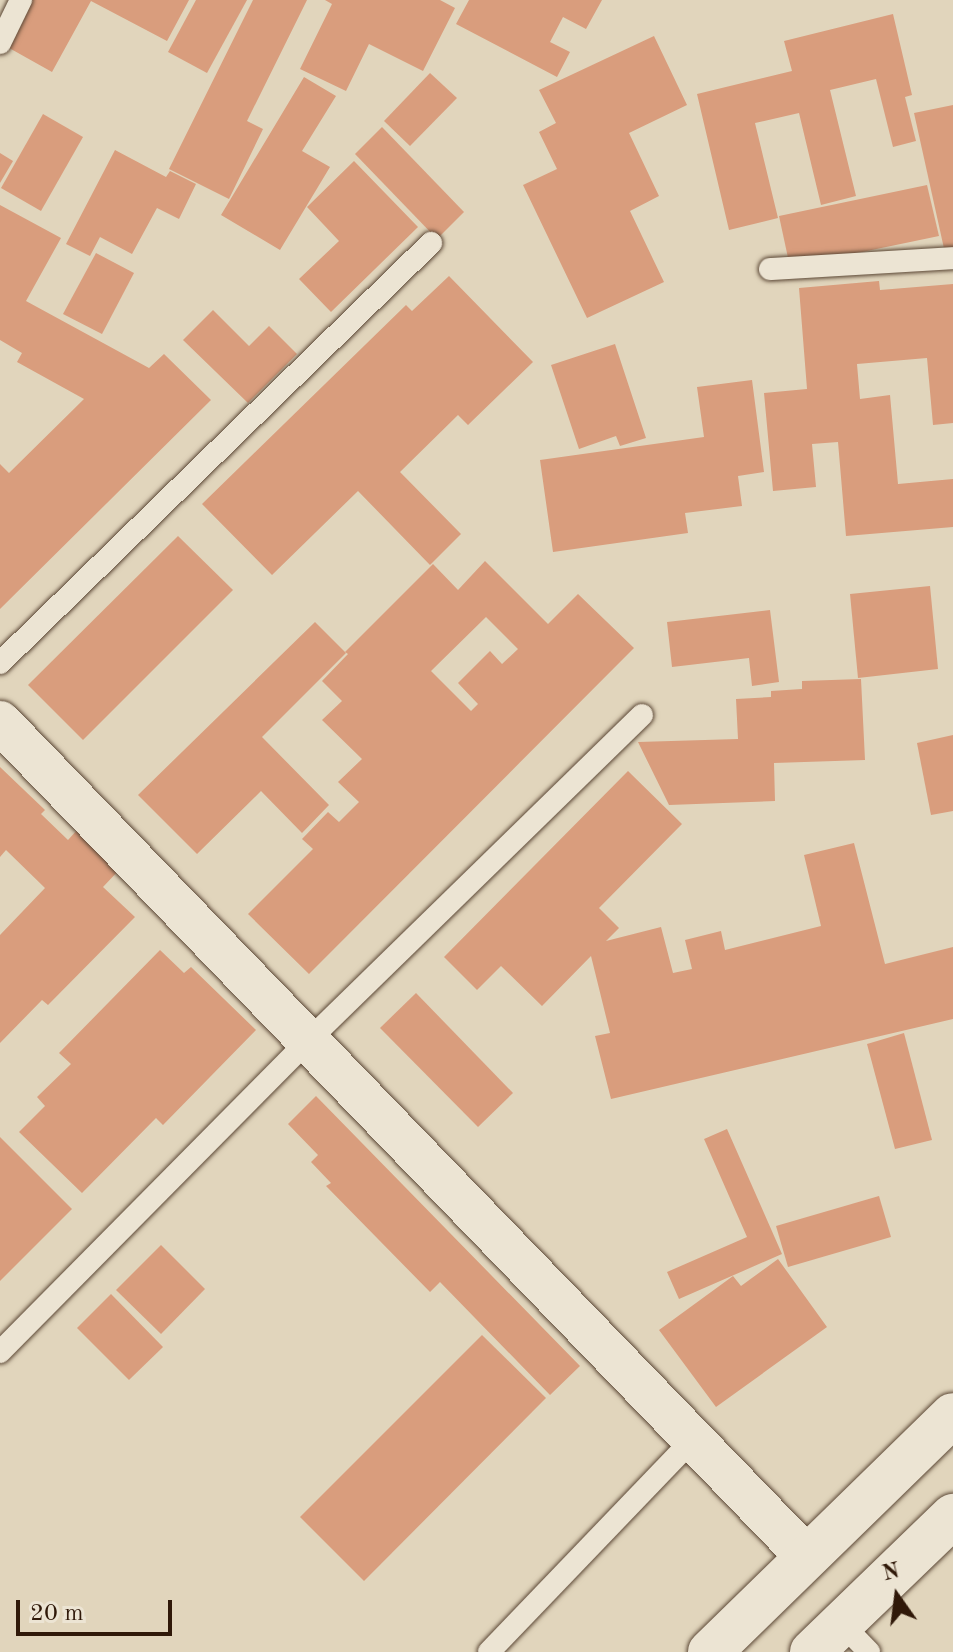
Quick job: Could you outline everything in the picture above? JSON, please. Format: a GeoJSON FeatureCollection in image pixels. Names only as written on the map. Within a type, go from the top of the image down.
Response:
{"type":"FeatureCollection","features":[{"type":"Feature","properties":{"kind":"main road"},"geometry":{"type":"LineString","coordinates":[[710,1652],[953,1415]]}},
{"type":"Feature","properties":{"kind":"main road"},"geometry":{"type":"LineString","coordinates":[[841,1643],[953,1516]]}},
{"type":"Feature","properties":{"kind":"street"},"geometry":{"type":"LineString","coordinates":[[0,722],[807,1557]]}},
{"type":"Feature","properties":{"kind":"lane"},"geometry":{"type":"LineString","coordinates":[[0,43],[21,0]]}},
{"type":"Feature","properties":{"kind":"lane"},"geometry":{"type":"LineString","coordinates":[[0,663],[431,243]]}},
{"type":"Feature","properties":{"kind":"lane"},"geometry":{"type":"LineString","coordinates":[[770,269],[953,258]]}},
{"type":"Feature","properties":{"kind":"lane"},"geometry":{"type":"LineString","coordinates":[[0,1352],[307,1042],[642,715]]}},
{"type":"Feature","properties":{"kind":"lane"},"geometry":{"type":"LineString","coordinates":[[489,1652],[693,1439]]}},
{"type":"Feature","properties":{"kind":"building"},"geometry":{"type":"Polygon","coordinates":[[[26,0],[189,0],[167,41],[91,1],[52,72],[2,44],[26,0]]]}},
{"type":"Feature","properties":{"kind":"building"},"geometry":{"type":"Polygon","coordinates":[[[196,0],[247,0],[207,73],[168,52],[196,0]]]}},
{"type":"Feature","properties":{"kind":"building"},"geometry":{"type":"Polygon","coordinates":[[[253,0],[307,0],[247,121],[263,129],[229,199],[169,169],[253,0]]]}},
{"type":"Feature","properties":{"kind":"building"},"geometry":{"type":"Polygon","coordinates":[[[325,0],[440,0],[455,8],[423,71],[369,44],[346,91],[300,69],[332,4],[325,0]]]}},
{"type":"Feature","properties":{"kind":"building"},"geometry":{"type":"Polygon","coordinates":[[[469,0],[602,0],[586,29],[563,17],[550,42],[570,52],[557,77],[456,24],[469,0]]]}},
{"type":"Feature","properties":{"kind":"building"},"geometry":{"type":"Polygon","coordinates":[[[893,14],[912,95],[905,97],[916,141],[893,147],[876,79],[830,90],[856,196],[821,205],[799,113],[755,123],[778,218],[729,230],[697,94],[792,71],[784,41],[893,14]]]}},
{"type":"Feature","properties":{"kind":"building"},"geometry":{"type":"Polygon","coordinates":[[[654,36],[687,105],[629,133],[659,196],[630,211],[664,282],[587,318],[523,185],[557,169],[539,132],[556,123],[539,90],[654,36]]]}},
{"type":"Feature","properties":{"kind":"building"},"geometry":{"type":"Polygon","coordinates":[[[430,73],[457,98],[410,146],[384,121],[430,73]]]}},
{"type":"Feature","properties":{"kind":"building"},"geometry":{"type":"Polygon","coordinates":[[[304,77],[336,96],[302,151],[330,167],[280,250],[221,215],[304,77]]]}},
{"type":"Feature","properties":{"kind":"building"},"geometry":{"type":"Polygon","coordinates":[[[953,105],[953,251],[945,253],[914,113],[953,105]]]}},
{"type":"Feature","properties":{"kind":"building"},"geometry":{"type":"Polygon","coordinates":[[[43,114],[83,137],[41,211],[1,188],[43,114]]]}},
{"type":"Feature","properties":{"kind":"building"},"geometry":{"type":"Polygon","coordinates":[[[382,127],[464,212],[437,239],[355,154],[382,127]]]}},
{"type":"Feature","properties":{"kind":"building"},"geometry":{"type":"Polygon","coordinates":[[[115,150],[166,177],[170,171],[196,184],[179,219],[157,208],[132,254],[100,237],[90,256],[66,244],[115,150]]]}},
{"type":"Feature","properties":{"kind":"building"},"geometry":{"type":"Polygon","coordinates":[[[0,153],[13,161],[0,183],[0,153]]]}},
{"type":"Feature","properties":{"kind":"building"},"geometry":{"type":"Polygon","coordinates":[[[354,161],[418,227],[331,312],[299,279],[339,241],[307,207],[354,161]]]}},
{"type":"Feature","properties":{"kind":"building"},"geometry":{"type":"Polygon","coordinates":[[[927,185],[939,236],[790,267],[779,216],[927,185]]]}},
{"type":"Feature","properties":{"kind":"building"},"geometry":{"type":"Polygon","coordinates":[[[0,205],[61,238],[26,301],[149,368],[164,354],[211,400],[0,609],[0,464],[9,473],[84,399],[17,362],[22,353],[0,340],[0,205]]]}},
{"type":"Feature","properties":{"kind":"building"},"geometry":{"type":"Polygon","coordinates":[[[96,253],[134,273],[102,334],[63,314],[96,253]]]}},
{"type":"Feature","properties":{"kind":"building"},"geometry":{"type":"Polygon","coordinates":[[[449,276],[533,362],[468,425],[458,415],[400,472],[461,534],[430,565],[358,491],[272,575],[202,504],[406,305],[412,311],[449,276]]]}},
{"type":"Feature","properties":{"kind":"building"},"geometry":{"type":"Polygon","coordinates":[[[879,281],[880,290],[953,284],[953,423],[933,425],[927,358],[857,364],[860,399],[890,395],[898,484],[953,479],[953,527],[846,536],[838,442],[812,444],[816,487],[773,491],[764,393],[807,389],[799,288],[879,281]]]}},
{"type":"Feature","properties":{"kind":"building"},"geometry":{"type":"Polygon","coordinates":[[[213,310],[249,346],[269,326],[297,354],[248,403],[183,340],[213,310]]]}},
{"type":"Feature","properties":{"kind":"building"},"geometry":{"type":"Polygon","coordinates":[[[615,344],[646,438],[620,446],[616,436],[579,449],[551,365],[615,344]]]}},
{"type":"Feature","properties":{"kind":"building"},"geometry":{"type":"Polygon","coordinates":[[[752,380],[764,472],[738,476],[742,506],[685,513],[688,533],[553,552],[540,460],[704,437],[697,387],[752,380]]]}},
{"type":"Feature","properties":{"kind":"building"},"geometry":{"type":"Polygon","coordinates":[[[178,536],[233,590],[83,740],[28,685],[178,536]]]}},
{"type":"Feature","properties":{"kind":"building"},"geometry":{"type":"Polygon","coordinates":[[[485,561],[548,624],[578,594],[634,648],[309,974],[248,914],[313,849],[302,839],[328,812],[339,822],[359,802],[338,782],[362,759],[322,720],[342,701],[322,681],[348,654],[345,652],[433,564],[458,590],[485,561]],[[486,617],[431,671],[471,711],[478,704],[458,683],[490,651],[502,664],[518,649],[486,617]]]}},
{"type":"Feature","properties":{"kind":"building"},"geometry":{"type":"Polygon","coordinates":[[[930,586],[938,669],[858,678],[850,594],[930,586]]]}},
{"type":"Feature","properties":{"kind":"building"},"geometry":{"type":"Polygon","coordinates":[[[770,610],[779,682],[752,686],[749,658],[672,667],[667,622],[770,610]]]}},
{"type":"Feature","properties":{"kind":"building"},"geometry":{"type":"Polygon","coordinates":[[[315,622],[346,653],[262,737],[329,805],[302,833],[261,791],[197,854],[138,795],[315,622]]]}},
{"type":"Feature","properties":{"kind":"building"},"geometry":{"type":"Polygon","coordinates":[[[861,679],[865,760],[774,763],[775,801],[669,805],[638,742],[738,739],[736,699],[771,697],[771,691],[802,689],[802,681],[861,679]]]}},
{"type":"Feature","properties":{"kind":"building"},"geometry":{"type":"Polygon","coordinates":[[[953,735],[953,811],[931,815],[917,743],[953,735]]]}},
{"type":"Feature","properties":{"kind":"building"},"geometry":{"type":"Polygon","coordinates":[[[0,767],[45,810],[41,814],[68,840],[78,829],[120,869],[103,887],[135,917],[48,1005],[42,1000],[0,1043],[0,935],[45,888],[6,850],[0,857],[0,767]]]}},
{"type":"Feature","properties":{"kind":"building"},"geometry":{"type":"Polygon","coordinates":[[[628,771],[682,824],[599,908],[619,928],[606,941],[661,927],[673,973],[692,969],[685,940],[721,931],[725,950],[821,926],[804,855],[854,843],[885,964],[953,947],[953,1019],[611,1099],[595,1036],[610,1033],[591,956],[542,1006],[501,966],[477,990],[444,957],[628,771]]]}},
{"type":"Feature","properties":{"kind":"building"},"geometry":{"type":"Polygon","coordinates":[[[160,950],[184,973],[191,967],[256,1030],[163,1125],[156,1118],[82,1193],[19,1132],[45,1106],[37,1097],[71,1064],[59,1053],[160,950]]]}},
{"type":"Feature","properties":{"kind":"building"},"geometry":{"type":"Polygon","coordinates":[[[416,993],[513,1093],[478,1127],[380,1028],[416,993]]]}},
{"type":"Feature","properties":{"kind":"building"},"geometry":{"type":"Polygon","coordinates":[[[904,1033],[932,1140],[895,1149],[867,1044],[904,1033]]]}},
{"type":"Feature","properties":{"kind":"building"},"geometry":{"type":"Polygon","coordinates":[[[316,1096],[580,1366],[550,1395],[440,1282],[430,1292],[326,1186],[331,1183],[311,1162],[318,1155],[288,1124],[316,1096]]]}},
{"type":"Feature","properties":{"kind":"building"},"geometry":{"type":"Polygon","coordinates":[[[727,1129],[782,1254],[679,1299],[667,1272],[747,1237],[704,1139],[727,1129]]]}},
{"type":"Feature","properties":{"kind":"building"},"geometry":{"type":"Polygon","coordinates":[[[0,1137],[72,1209],[0,1281],[0,1137]]]}},
{"type":"Feature","properties":{"kind":"building"},"geometry":{"type":"Polygon","coordinates":[[[879,1196],[891,1237],[788,1267],[776,1226],[879,1196]]]}},
{"type":"Feature","properties":{"kind":"building"},"geometry":{"type":"Polygon","coordinates":[[[161,1245],[205,1289],[161,1334],[116,1290],[161,1245]]]}},
{"type":"Feature","properties":{"kind":"building"},"geometry":{"type":"Polygon","coordinates":[[[778,1259],[827,1327],[716,1407],[659,1330],[733,1276],[741,1286],[778,1259]]]}},
{"type":"Feature","properties":{"kind":"building"},"geometry":{"type":"Polygon","coordinates":[[[111,1294],[163,1347],[129,1380],[77,1328],[111,1294]]]}},
{"type":"Feature","properties":{"kind":"building"},"geometry":{"type":"Polygon","coordinates":[[[482,1335],[546,1398],[364,1581],[300,1517],[482,1335]]]}}]}
